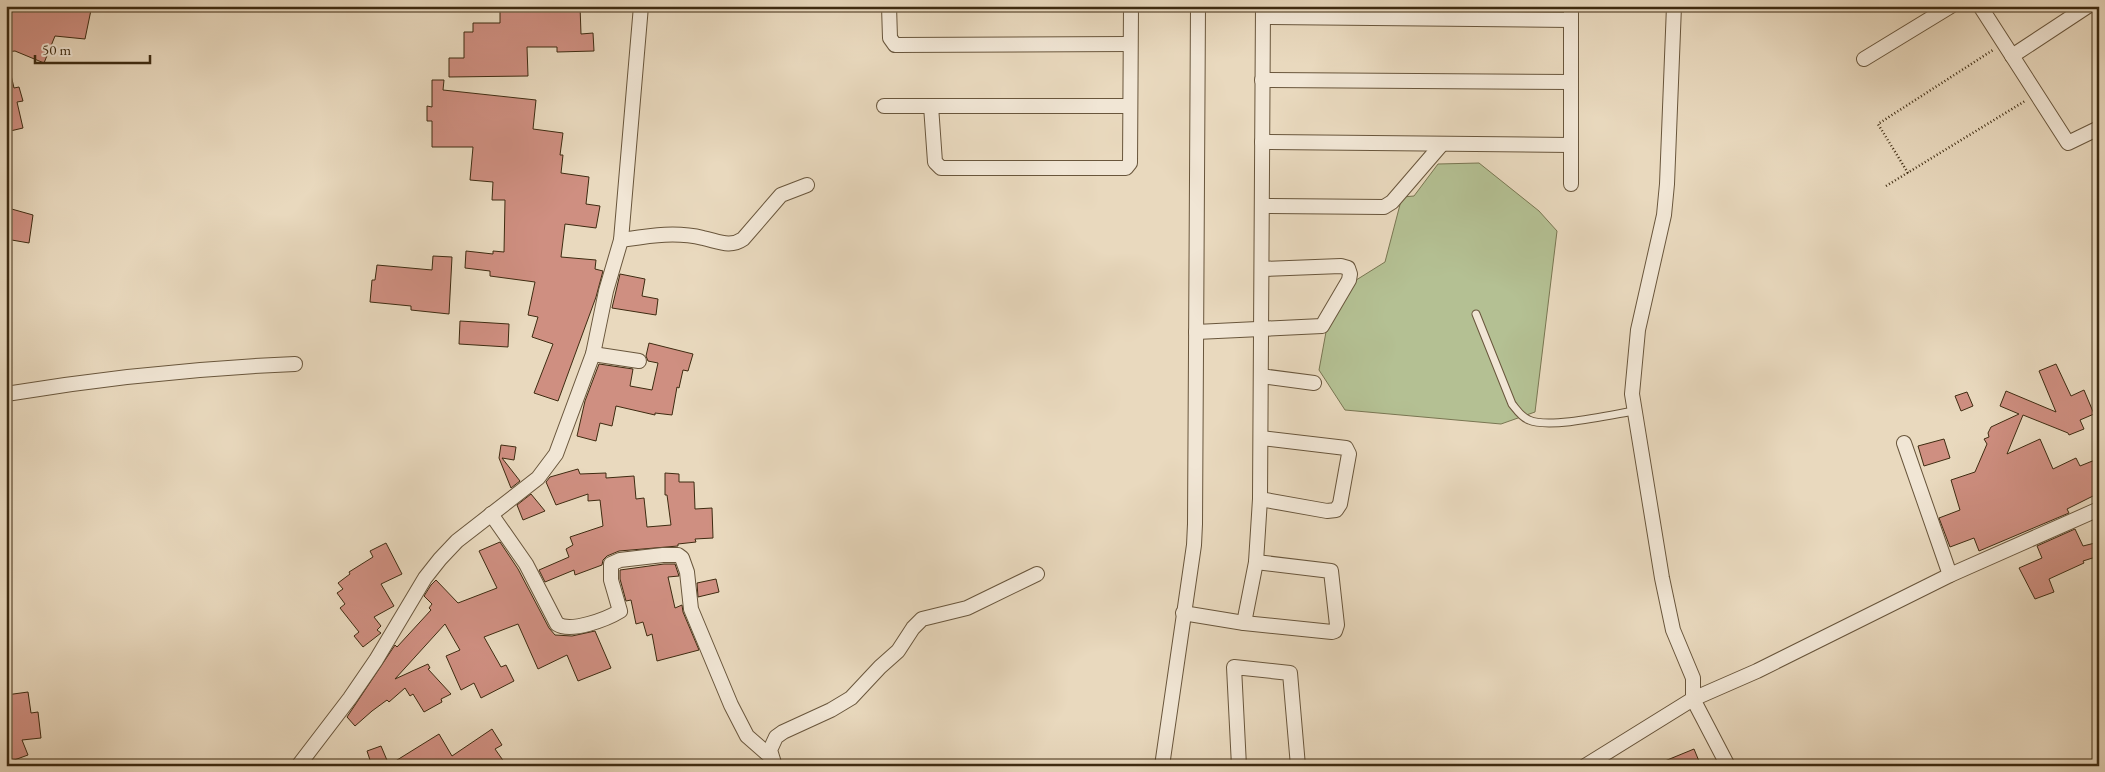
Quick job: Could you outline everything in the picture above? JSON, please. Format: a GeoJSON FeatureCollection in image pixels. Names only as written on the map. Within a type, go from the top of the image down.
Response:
{"type":"FeatureCollection","features":[{"type":"Feature","properties":{"kind":"street"},"geometry":{"type":"LineString","coordinates":[[298,766],[350,698],[376,660],[425,578],[458,541],[538,478],[556,454],[593,354],[606,291],[621,240],[641,6]]}},
{"type":"Feature","properties":{"kind":"street"},"geometry":{"type":"LineString","coordinates":[[889,6],[890,38],[895,45],[1130,44]]}},
{"type":"Feature","properties":{"kind":"street"},"geometry":{"type":"LineString","coordinates":[[931,106],[935,162],[941,168],[1126,168],[1130,163],[1131,6]]}},
{"type":"Feature","properties":{"kind":"street"},"geometry":{"type":"LineString","coordinates":[[1162,766],[1194,545],[1195,524],[1198,6]]}},
{"type":"Feature","properties":{"kind":"street"},"geometry":{"type":"LineString","coordinates":[[1674,6],[1667,184],[1664,215],[1634,354],[1632,386],[1634,411],[1647,478],[1667,605],[1673,630],[1693,678],[1693,699],[1728,766]]}},
{"type":"Feature","properties":{"kind":"street"},"geometry":{"type":"LineString","coordinates":[[1864,59],[1951,6]]}},
{"type":"Feature","properties":{"kind":"street"},"geometry":{"type":"LineString","coordinates":[[1980,6],[2068,143],[2099,128]]}},
{"type":"Feature","properties":{"kind":"street"},"geometry":{"type":"LineString","coordinates":[[2012,56],[2088,6]]}},
{"type":"Feature","properties":{"kind":"street"},"geometry":{"type":"LineString","coordinates":[[1244,623],[1256,562],[1260,498],[1263,12],[1571,13],[1571,184]]}},
{"type":"Feature","properties":{"kind":"street"},"geometry":{"type":"LineString","coordinates":[[1262,80],[1571,82]]}},
{"type":"Feature","properties":{"kind":"street"},"geometry":{"type":"LineString","coordinates":[[884,106],[1130,106]]}},
{"type":"Feature","properties":{"kind":"street"},"geometry":{"type":"LineString","coordinates":[[1262,142],[1571,145]]}},
{"type":"Feature","properties":{"kind":"street"},"geometry":{"type":"LineString","coordinates":[[1262,206],[1384,207],[1392,202],[1442,144]]}},
{"type":"Feature","properties":{"kind":"street"},"geometry":{"type":"LineString","coordinates":[[621,240],[668,234],[701,237],[728,244],[736,244],[743,239],[781,196],[807,185]]}},
{"type":"Feature","properties":{"kind":"street"},"geometry":{"type":"LineString","coordinates":[[1196,332],[1322,326],[1349,280],[1350,274],[1348,268],[1341,266],[1262,268]]}},
{"type":"Feature","properties":{"kind":"street"},"geometry":{"type":"LineString","coordinates":[[593,354],[639,361]]}},
{"type":"Feature","properties":{"kind":"street"},"geometry":{"type":"LineString","coordinates":[[6,394],[214,368],[295,364]]}},
{"type":"Feature","properties":{"kind":"street"},"geometry":{"type":"LineString","coordinates":[[1261,376],[1314,383]]}},
{"type":"Feature","properties":{"kind":"street"},"geometry":{"type":"LineString","coordinates":[[1260,498],[1327,511],[1336,510],[1340,504],[1350,454],[1346,448],[1261,438]]}},
{"type":"Feature","properties":{"kind":"street"},"geometry":{"type":"LineString","coordinates":[[1904,443],[1950,575]]}},
{"type":"Feature","properties":{"kind":"street"},"geometry":{"type":"LineString","coordinates":[[1585,766],[1693,699],[1757,671],[1950,575],[2099,509]]}},
{"type":"Feature","properties":{"kind":"street"},"geometry":{"type":"LineString","coordinates":[[491,514],[526,564],[557,624],[561,626],[577,626],[602,619],[620,611],[611,580],[611,564],[620,560],[662,555],[678,555],[682,558],[687,572],[691,609],[731,705],[747,736],[774,762]]}},
{"type":"Feature","properties":{"kind":"street"},"geometry":{"type":"LineString","coordinates":[[1183,613],[1244,623],[1332,632],[1335,630],[1337,625],[1331,570],[1256,562]]}},
{"type":"Feature","properties":{"kind":"street"},"geometry":{"type":"LineString","coordinates":[[774,762],[770,750],[776,737],[851,698],[898,651],[913,628],[922,619],[967,608],[1037,574]]}},
{"type":"Feature","properties":{"kind":"street"},"geometry":{"type":"LineString","coordinates":[[1239,766],[1234,667],[1290,673],[1298,766]]}},
{"type":"Feature","properties":{"kind":"lane"},"geometry":{"type":"LineString","coordinates":[[1476,314],[1512,404],[1519,414],[1528,420],[1540,423],[1559,422],[1634,411]]}},
{"type":"Feature","properties":{"kind":"path"},"geometry":{"type":"LineString","coordinates":[[1908,173],[1878,124],[2003,44]]}},
{"type":"Feature","properties":{"kind":"path"},"geometry":{"type":"LineString","coordinates":[[1886,186],[2036,94]]}},
{"type":"Feature","properties":{"kind":"green space"},"geometry":{"type":"Polygon","coordinates":[[[1479,163],[1539,211],[1557,231],[1535,412],[1501,424],[1345,410],[1319,370],[1326,332],[1353,282],[1385,262],[1402,197],[1414,196],[1438,164],[1479,163]]]}},
{"type":"Feature","properties":{"kind":"building"},"geometry":{"type":"Polygon","coordinates":[[[6,6],[23,6],[23,9],[74,6],[91,10],[85,39],[55,36],[44,63],[15,51],[6,52],[6,6]]]}},
{"type":"Feature","properties":{"kind":"building"},"geometry":{"type":"Polygon","coordinates":[[[545,6],[580,6],[581,34],[593,33],[594,51],[557,52],[557,47],[527,47],[528,76],[449,77],[449,58],[464,58],[464,32],[473,32],[473,23],[500,23],[500,10],[545,10],[545,6]]]}},
{"type":"Feature","properties":{"kind":"building"},"geometry":{"type":"Polygon","coordinates":[[[11,75],[14,88],[19,87],[23,101],[17,102],[23,128],[6,132],[6,76],[11,75]]]}},
{"type":"Feature","properties":{"kind":"building"},"geometry":{"type":"Polygon","coordinates":[[[432,80],[444,80],[443,90],[536,100],[533,129],[563,133],[560,155],[563,155],[561,173],[589,177],[586,204],[600,206],[596,228],[565,224],[561,257],[596,260],[595,269],[603,271],[596,297],[558,401],[534,393],[553,344],[532,337],[538,317],[528,315],[535,282],[490,276],[490,271],[465,268],[466,251],[493,254],[493,251],[504,252],[505,200],[492,200],[493,182],[470,180],[473,147],[432,147],[432,121],[427,121],[427,106],[432,107],[432,80]]]}},
{"type":"Feature","properties":{"kind":"building"},"geometry":{"type":"Polygon","coordinates":[[[8,208],[33,215],[29,243],[6,239],[8,208]]]}},
{"type":"Feature","properties":{"kind":"building"},"geometry":{"type":"Polygon","coordinates":[[[433,256],[452,257],[449,314],[411,310],[411,306],[370,302],[372,280],[375,280],[377,265],[432,270],[433,256]]]}},
{"type":"Feature","properties":{"kind":"building"},"geometry":{"type":"Polygon","coordinates":[[[620,274],[645,279],[642,296],[658,299],[656,315],[612,308],[620,274]]]}},
{"type":"Feature","properties":{"kind":"building"},"geometry":{"type":"Polygon","coordinates":[[[460,321],[509,324],[508,347],[459,344],[460,321]]]}},
{"type":"Feature","properties":{"kind":"building"},"geometry":{"type":"Polygon","coordinates":[[[649,343],[693,354],[688,371],[683,370],[679,388],[677,387],[672,415],[655,413],[655,415],[616,406],[612,426],[600,423],[596,441],[577,436],[585,401],[599,364],[633,369],[630,386],[652,390],[658,363],[648,361],[646,356],[649,343]]]}},
{"type":"Feature","properties":{"kind":"building"},"geometry":{"type":"Polygon","coordinates":[[[2056,364],[2071,396],[2084,390],[2094,414],[2080,420],[2084,429],[2069,435],[2023,415],[2007,454],[2040,439],[2053,469],[2076,458],[2080,466],[2095,460],[2099,467],[2099,493],[2067,509],[2069,513],[1979,551],[1974,538],[1950,547],[1939,518],[1960,510],[1951,480],[1975,472],[1987,444],[1984,439],[1989,437],[1988,433],[1991,427],[2019,414],[2000,406],[2006,391],[2056,412],[2039,371],[2056,364]]]}},
{"type":"Feature","properties":{"kind":"building"},"geometry":{"type":"Polygon","coordinates":[[[1967,392],[1973,406],[1961,411],[1955,396],[1967,392]]]}},
{"type":"Feature","properties":{"kind":"building"},"geometry":{"type":"Polygon","coordinates":[[[1944,439],[1950,458],[1924,466],[1918,446],[1944,439]]]}},
{"type":"Feature","properties":{"kind":"building"},"geometry":{"type":"Polygon","coordinates":[[[501,445],[516,447],[514,460],[502,458],[520,481],[511,488],[499,458],[501,445]]]}},
{"type":"Feature","properties":{"kind":"building"},"geometry":{"type":"Polygon","coordinates":[[[578,469],[580,474],[606,473],[606,478],[634,476],[636,499],[644,498],[647,527],[671,525],[667,495],[665,495],[665,473],[679,474],[679,482],[694,482],[695,509],[712,508],[713,538],[695,539],[696,542],[678,544],[678,546],[619,551],[607,556],[603,560],[602,565],[575,575],[574,570],[545,582],[539,570],[569,557],[566,549],[573,545],[570,537],[603,526],[600,500],[588,501],[588,494],[556,505],[546,482],[550,477],[578,469]]]}},
{"type":"Feature","properties":{"kind":"building"},"geometry":{"type":"Polygon","coordinates":[[[531,494],[545,511],[523,520],[517,505],[531,494]]]}},
{"type":"Feature","properties":{"kind":"building"},"geometry":{"type":"Polygon","coordinates":[[[2075,529],[2083,546],[2099,542],[2099,556],[2083,561],[2084,563],[2049,579],[2054,592],[2035,599],[2019,568],[2042,558],[2037,546],[2075,529]]]}},
{"type":"Feature","properties":{"kind":"building"},"geometry":{"type":"Polygon","coordinates":[[[500,542],[518,569],[549,628],[555,635],[572,636],[595,631],[611,668],[578,681],[567,655],[538,669],[518,624],[484,637],[501,667],[506,665],[514,681],[481,698],[474,683],[461,690],[446,656],[460,650],[445,624],[395,679],[428,664],[430,668],[428,669],[451,694],[441,699],[442,702],[424,712],[413,694],[410,696],[405,688],[389,702],[387,700],[372,711],[355,726],[347,717],[395,645],[397,647],[431,610],[429,608],[432,604],[424,596],[431,585],[436,580],[458,603],[497,588],[479,551],[500,542]]]}},
{"type":"Feature","properties":{"kind":"building"},"geometry":{"type":"Polygon","coordinates":[[[386,543],[402,574],[381,584],[394,606],[374,617],[381,626],[377,630],[381,633],[363,647],[354,636],[359,632],[340,608],[345,604],[337,593],[343,589],[338,583],[350,574],[349,572],[373,557],[370,551],[386,543]]]}},
{"type":"Feature","properties":{"kind":"building"},"geometry":{"type":"Polygon","coordinates":[[[675,564],[679,576],[668,577],[675,608],[682,605],[683,612],[699,650],[657,661],[652,634],[647,636],[643,622],[636,624],[631,600],[626,601],[620,579],[620,570],[675,564]]]}},
{"type":"Feature","properties":{"kind":"building"},"geometry":{"type":"Polygon","coordinates":[[[716,579],[719,592],[698,597],[697,583],[716,579]]]}},
{"type":"Feature","properties":{"kind":"building"},"geometry":{"type":"Polygon","coordinates":[[[28,692],[31,713],[38,712],[41,738],[22,740],[28,755],[6,763],[6,695],[28,692]]]}},
{"type":"Feature","properties":{"kind":"building"},"geometry":{"type":"Polygon","coordinates":[[[492,729],[502,745],[495,749],[507,766],[372,766],[367,751],[381,746],[389,765],[439,734],[452,756],[492,729]]]}},
{"type":"Feature","properties":{"kind":"building"},"geometry":{"type":"Polygon","coordinates":[[[1694,749],[1701,766],[1655,766],[1655,765],[1694,749]]]}}]}
